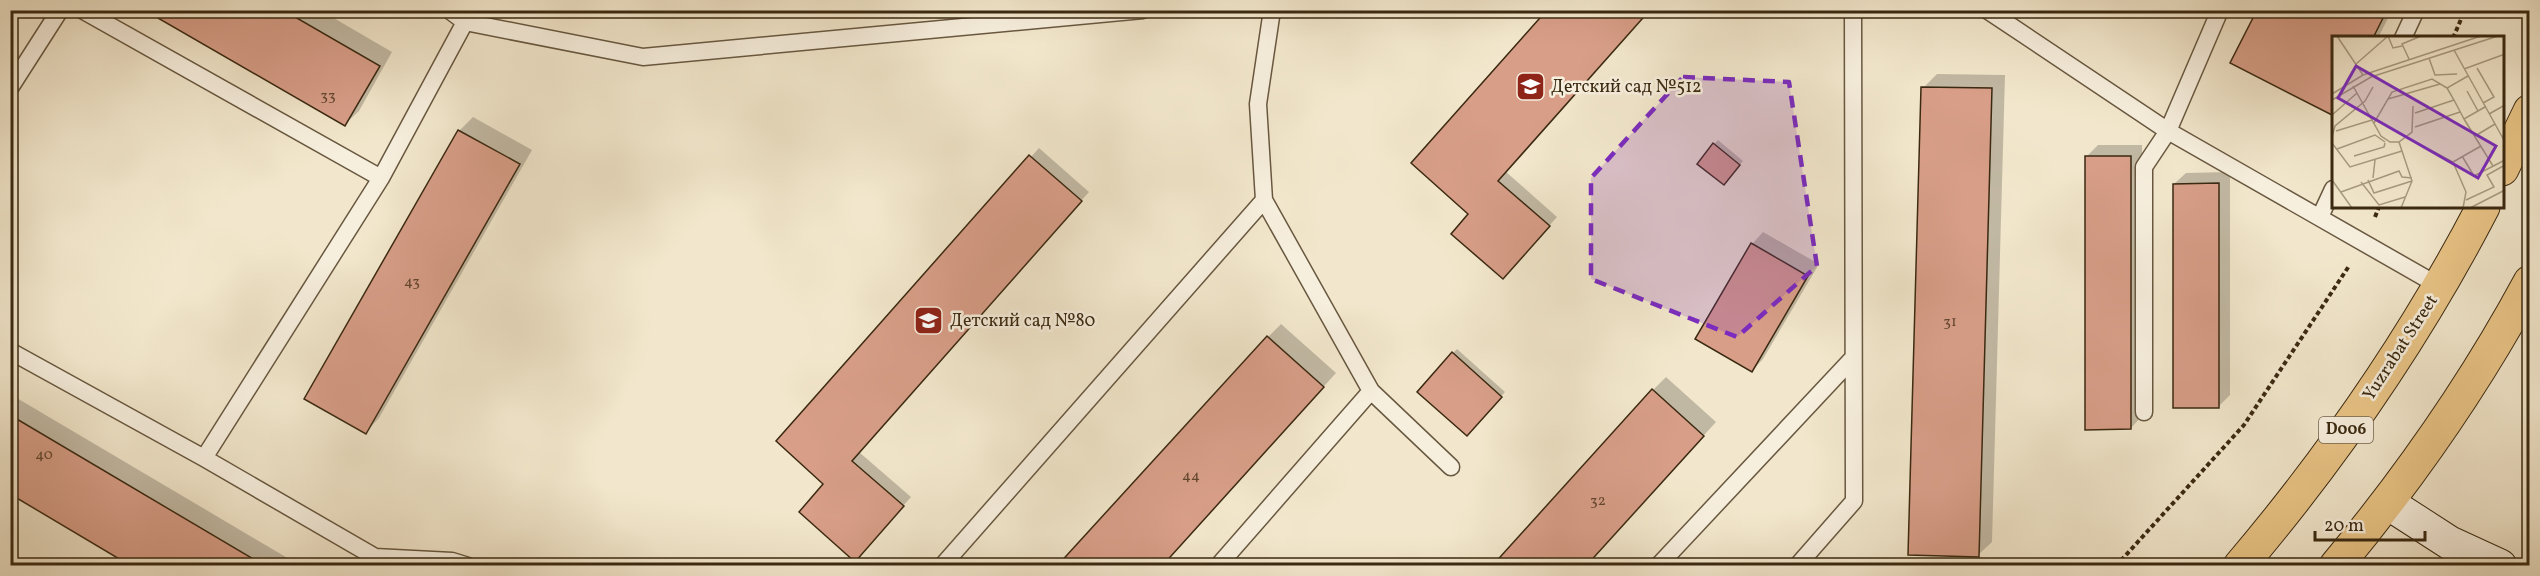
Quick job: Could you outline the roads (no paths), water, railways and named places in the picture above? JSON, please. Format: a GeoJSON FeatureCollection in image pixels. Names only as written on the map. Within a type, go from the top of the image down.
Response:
{"type":"FeatureCollection","features":[{"type":"Feature","properties":{"kind":"main road"},"geometry":{"type":"LineString","coordinates":[[2504,165],[2529,111]]}},
{"type":"Feature","properties":{"kind":"main road","name":"Yuzrabat Street"},"geometry":{"type":"LineString","coordinates":[[2240,566],[2351,423],[2398,356],[2441,287],[2482,208]]}},
{"type":"Feature","properties":{"kind":"main road"},"geometry":{"type":"LineString","coordinates":[[2336,566],[2388,503],[2465,394],[2500,338],[2529,282]]}},
{"type":"Feature","properties":{"kind":"street"},"geometry":{"type":"LineString","coordinates":[[2388,503],[2450,543],[2500,566]]}},
{"type":"Feature","properties":{"kind":"lane"},"geometry":{"type":"LineString","coordinates":[[10,88],[60,10]]}},
{"type":"Feature","properties":{"kind":"lane"},"geometry":{"type":"LineString","coordinates":[[82,10],[381,178]]}},
{"type":"Feature","properties":{"kind":"lane"},"geometry":{"type":"LineString","coordinates":[[449,10],[465,22],[643,57],[1143,10]]}},
{"type":"Feature","properties":{"kind":"lane"},"geometry":{"type":"LineString","coordinates":[[1272,10],[1258,104],[1264,200],[1371,391],[1451,467]]}},
{"type":"Feature","properties":{"kind":"lane"},"geometry":{"type":"LineString","coordinates":[[1797,566],[1854,501],[1853,10]]}},
{"type":"Feature","properties":{"kind":"lane"},"geometry":{"type":"LineString","coordinates":[[1987,10],[2168,131],[2441,287]]}},
{"type":"Feature","properties":{"kind":"lane"},"geometry":{"type":"LineString","coordinates":[[2144,412],[2144,167],[2168,131],[2220,10]]}},
{"type":"Feature","properties":{"kind":"lane"},"geometry":{"type":"LineString","coordinates":[[2404,36],[2416,10]]}},
{"type":"Feature","properties":{"kind":"lane"},"geometry":{"type":"LineString","coordinates":[[204,458],[381,178],[465,22]]}},
{"type":"Feature","properties":{"kind":"lane"},"geometry":{"type":"LineString","coordinates":[[2320,217],[2332,191]]}},
{"type":"Feature","properties":{"kind":"lane"},"geometry":{"type":"LineString","coordinates":[[942,566],[1264,200]]}},
{"type":"Feature","properties":{"kind":"lane"},"geometry":{"type":"LineString","coordinates":[[10,351],[204,458],[372,561],[452,561],[468,566]]}},
{"type":"Feature","properties":{"kind":"lane"},"geometry":{"type":"LineString","coordinates":[[1658,566],[1853,358]]}},
{"type":"Feature","properties":{"kind":"lane"},"geometry":{"type":"LineString","coordinates":[[1218,566],[1371,391]]}},
{"type":"Feature","properties":{"kind":"place","name":"Детский сад №512"},"geometry":{"type":"Point","coordinates":[1530,87]}},
{"type":"Feature","properties":{"kind":"place","name":"Детский сад №80"},"geometry":{"type":"Point","coordinates":[929,321]}}]}
